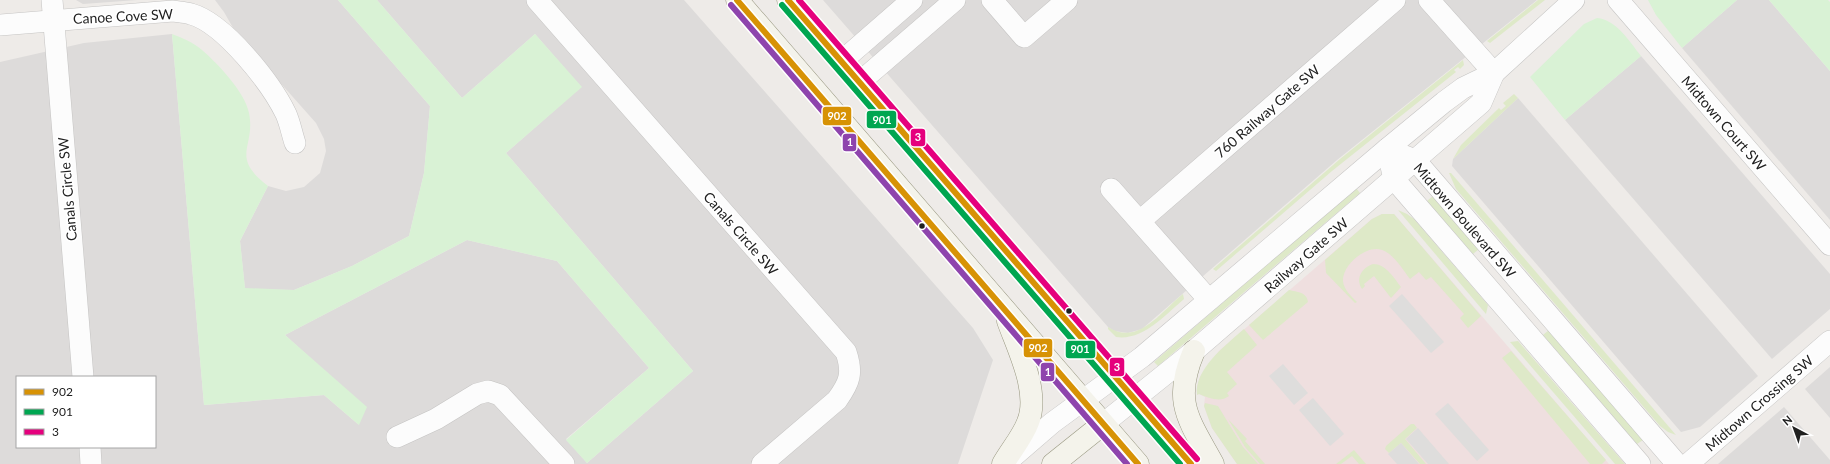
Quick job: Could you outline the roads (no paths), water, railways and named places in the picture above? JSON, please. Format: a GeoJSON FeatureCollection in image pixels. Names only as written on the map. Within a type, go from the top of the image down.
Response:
{"type":"FeatureCollection","features":[{"type":"Feature","properties":{"kind":"main road"},"geometry":{"type":"LineString","coordinates":[[737,0],[1138,464]]}},
{"type":"Feature","properties":{"kind":"main road"},"geometry":{"type":"LineString","coordinates":[[788,0],[1191,464]]}},
{"type":"Feature","properties":{"kind":"main road"},"geometry":{"type":"LineString","coordinates":[[1004,310],[1028,376],[1032,394],[1029,421],[1004,464]]}},
{"type":"Feature","properties":{"kind":"main road"},"geometry":{"type":"LineString","coordinates":[[1194,352],[1187,367],[1183,383],[1183,401],[1186,416],[1213,464]]}},
{"type":"Feature","properties":{"kind":"main road"},"geometry":{"type":"LineString","coordinates":[[1053,464],[1103,424]]}},
{"type":"Feature","properties":{"kind":"street","name":"Canals Circle SW"},"geometry":{"type":"LineString","coordinates":[[537,0],[846,352],[850,365],[850,378],[845,390],[837,400],[762,464]]}},
{"type":"Feature","properties":{"kind":"street"},"geometry":{"type":"LineString","coordinates":[[842,61],[912,0]]}},
{"type":"Feature","properties":{"kind":"street"},"geometry":{"type":"LineString","coordinates":[[860,82],[955,0]]}},
{"type":"Feature","properties":{"kind":"street"},"geometry":{"type":"LineString","coordinates":[[992,0],[1024,37],[1067,0]]}},
{"type":"Feature","properties":{"kind":"street","name":"760 Railway Gate SW"},"geometry":{"type":"LineString","coordinates":[[1140,221],[1395,0]]}},
{"type":"Feature","properties":{"kind":"street"},"geometry":{"type":"LineString","coordinates":[[1429,0],[1494,73]]}},
{"type":"Feature","properties":{"kind":"street","name":"Railway Gate SW"},"geometry":{"type":"LineString","coordinates":[[1004,464],[1052,423],[1142,357],[1387,149],[1463,88],[1494,73],[1574,0]]}},
{"type":"Feature","properties":{"kind":"street","name":"Midtown Court SW"},"geometry":{"type":"LineString","coordinates":[[1618,0],[1830,246]]}},
{"type":"Feature","properties":{"kind":"street","name":"Canals Circle SW"},"geometry":{"type":"LineString","coordinates":[[52,10],[83,376]]}},
{"type":"Feature","properties":{"kind":"street","name":"Canoe Cove SW"},"geometry":{"type":"LineString","coordinates":[[0,25],[52,10],[172,11],[191,14],[208,22],[224,34],[249,60],[274,93],[286,115],[295,143]]}},
{"type":"Feature","properties":{"kind":"street","name":"Railway Gate SW"},"geometry":{"type":"LineString","coordinates":[[1103,424],[1194,352],[1481,103],[1494,73]]}},
{"type":"Feature","properties":{"kind":"street","name":"Midtown Boulevard SW"},"geometry":{"type":"LineString","coordinates":[[1387,149],[1415,160],[1677,464]]}},
{"type":"Feature","properties":{"kind":"street","name":"Midtown Boulevard SW"},"geometry":{"type":"LineString","coordinates":[[1387,149],[1394,179],[1640,464]]}},
{"type":"Feature","properties":{"kind":"street"},"geometry":{"type":"LineString","coordinates":[[1111,188],[1209,300]]}},
{"type":"Feature","properties":{"kind":"street","name":"Midtown Crossing SW"},"geometry":{"type":"LineString","coordinates":[[1688,464],[1830,341]]}},
{"type":"Feature","properties":{"kind":"street"},"geometry":{"type":"LineString","coordinates":[[397,437],[436,419],[477,394],[488,391],[500,395],[564,464]]}},
{"type":"Feature","properties":{"kind":"street"},"geometry":{"type":"LineString","coordinates":[[90,448],[91,464]]}}]}
